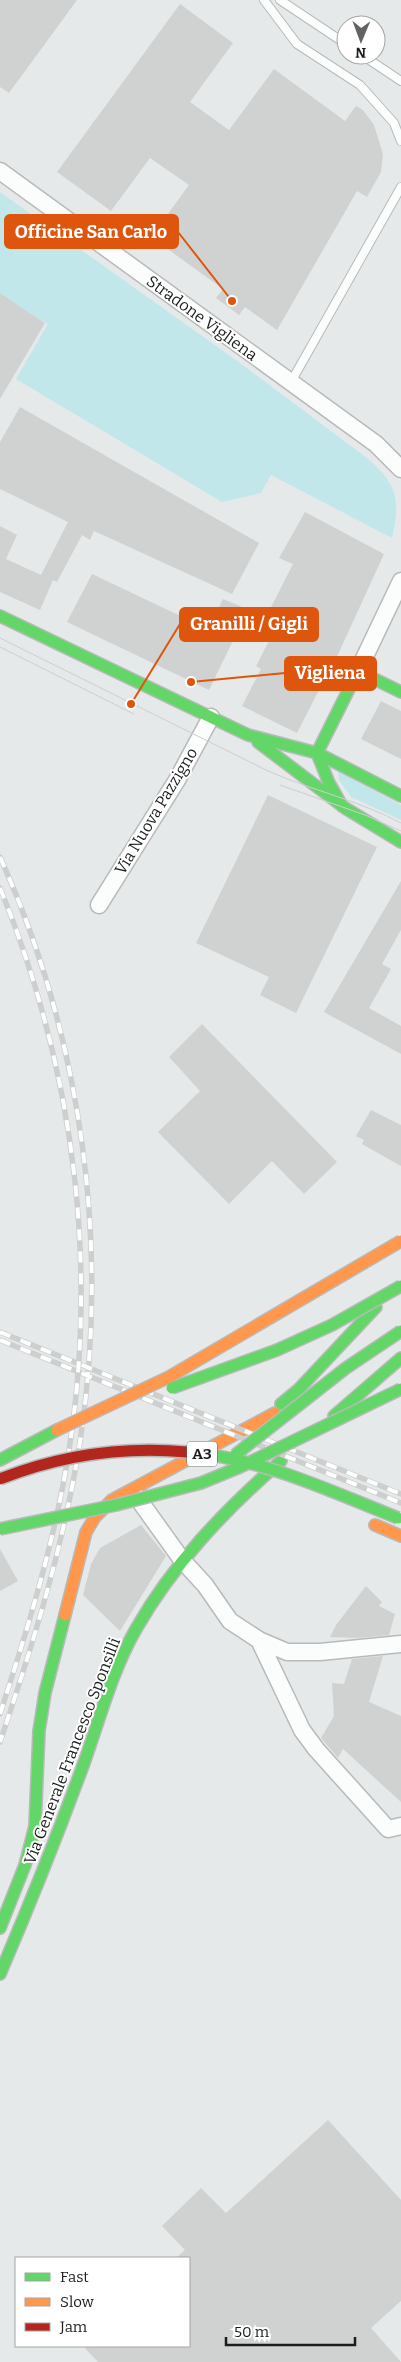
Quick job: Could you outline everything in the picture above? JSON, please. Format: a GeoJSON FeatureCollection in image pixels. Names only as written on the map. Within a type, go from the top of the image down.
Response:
{"type":"FeatureCollection","features":[{"type":"Feature","properties":{"kind":"main road"},"geometry":{"type":"LineString","coordinates":[[0,616],[250,736],[317,754],[401,796]]}},
{"type":"Feature","properties":{"kind":"main road"},"geometry":{"type":"LineString","coordinates":[[342,806],[332,789],[317,754],[358,671],[401,692]]}},
{"type":"Feature","properties":{"kind":"main road"},"geometry":{"type":"LineString","coordinates":[[250,736],[342,806],[401,842]]}},
{"type":"Feature","properties":{"kind":"main road"},"geometry":{"type":"LineString","coordinates":[[0,1460],[57,1430],[169,1377],[401,1241]]}},
{"type":"Feature","properties":{"kind":"main road"},"geometry":{"type":"LineString","coordinates":[[57,1430],[277,1350],[332,1325],[401,1284]]}},
{"type":"Feature","properties":{"kind":"main road"},"geometry":{"type":"LineString","coordinates":[[265,1418],[298,1390],[353,1330],[401,1284]]}},
{"type":"Feature","properties":{"kind":"main road","name":"A3"},"geometry":{"type":"LineString","coordinates":[[151,1496],[228,1460],[264,1434],[346,1368],[401,1331]]}},
{"type":"Feature","properties":{"kind":"main road"},"geometry":{"type":"LineString","coordinates":[[265,1418],[306,1396],[401,1335]]}},
{"type":"Feature","properties":{"kind":"main road"},"geometry":{"type":"LineString","coordinates":[[344,1407],[387,1368],[401,1358]]}},
{"type":"Feature","properties":{"kind":"main road"},"geometry":{"type":"LineString","coordinates":[[344,1407],[401,1377]]}},
{"type":"Feature","properties":{"kind":"main road","name":"A3"},"geometry":{"type":"LineString","coordinates":[[0,1529],[151,1496],[201,1483],[240,1467],[401,1389]]}},
{"type":"Feature","properties":{"kind":"main road","name":"Via Generale Francesco Sponsilli"},"geometry":{"type":"LineString","coordinates":[[0,1974],[44,1870],[118,1668],[136,1630],[182,1560],[200,1538],[246,1491],[344,1407]]}},
{"type":"Feature","properties":{"kind":"main road","name":"Via Generale Francesco Sponsilli"},"geometry":{"type":"LineString","coordinates":[[0,1928],[25,1865],[35,1826],[40,1731],[45,1693],[86,1532],[100,1511],[112,1500],[131,1488],[265,1418]]}},
{"type":"Feature","properties":{"kind":"main road","name":"A3"},"geometry":{"type":"LineString","coordinates":[[0,1479],[55,1460],[98,1452],[148,1448],[172,1450],[215,1456],[258,1466],[399,1519]]}},
{"type":"Feature","properties":{"kind":"main road","name":"A3"},"geometry":{"type":"LineString","coordinates":[[154,1463],[199,1467],[241,1476],[274,1486]]}},
{"type":"Feature","properties":{"kind":"main road"},"geometry":{"type":"LineString","coordinates":[[0,1491],[38,1478]]}},
{"type":"Feature","properties":{"kind":"main road"},"geometry":{"type":"LineString","coordinates":[[371,1523],[401,1536]]}},
{"type":"Feature","properties":{"kind":"street","name":"Stradone Vigliena"},"geometry":{"type":"LineString","coordinates":[[0,171],[376,444],[401,469]]}},
{"type":"Feature","properties":{"kind":"street"},"geometry":{"type":"LineString","coordinates":[[358,671],[401,581]]}},
{"type":"Feature","properties":{"kind":"street","name":"Via Nuova Pazzigno"},"geometry":{"type":"LineString","coordinates":[[98,905],[177,780],[211,717]]}},
{"type":"Feature","properties":{"kind":"street"},"geometry":{"type":"LineString","coordinates":[[131,1488],[182,1560],[205,1585],[230,1621],[259,1640],[287,1652],[320,1652],[401,1644]]}},
{"type":"Feature","properties":{"kind":"street"},"geometry":{"type":"LineString","coordinates":[[259,1640],[302,1730],[316,1749],[388,1829],[401,1826]]}},
{"type":"Feature","properties":{"kind":"lane"},"geometry":{"type":"LineString","coordinates":[[264,0],[297,44],[360,86],[394,124],[401,142]]}},
{"type":"Feature","properties":{"kind":"lane"},"geometry":{"type":"LineString","coordinates":[[280,0],[336,37]]}},
{"type":"Feature","properties":{"kind":"lane"},"geometry":{"type":"LineString","coordinates":[[377,65],[401,81]]}},
{"type":"Feature","properties":{"kind":"lane"},"geometry":{"type":"LineString","coordinates":[[291,382],[401,187]]}},
{"type":"Feature","properties":{"kind":"shaded area"},"geometry":{"type":"Polygon","coordinates":[[[0,192],[240,363],[367,458],[385,476],[394,493],[396,513],[392,538],[271,475],[261,493],[222,502],[16,379],[48,324],[0,294],[0,192]]]}},
{"type":"Feature","properties":{"kind":"shaded area"},"geometry":{"type":"Polygon","coordinates":[[[338,771],[401,805],[401,820],[351,797],[339,780],[338,771]]]}},
{"type":"Feature","properties":{"kind":"building"},"geometry":{"type":"Polygon","coordinates":[[[0,0],[77,0],[9,93],[0,87],[0,0]]]}},
{"type":"Feature","properties":{"kind":"building"},"geometry":{"type":"Polygon","coordinates":[[[180,4],[233,43],[190,102],[229,130],[274,69],[345,121],[356,106],[363,110],[374,125],[383,154],[381,172],[367,197],[357,191],[277,330],[245,307],[239,315],[216,298],[223,289],[151,237],[189,185],[150,158],[111,211],[57,172],[180,4]]]}},
{"type":"Feature","properties":{"kind":"building"},"geometry":{"type":"Polygon","coordinates":[[[0,293],[45,323],[0,399],[0,293]]]}},
{"type":"Feature","properties":{"kind":"building"},"geometry":{"type":"Polygon","coordinates":[[[20,407],[259,543],[232,594],[94,531],[90,540],[82,535],[57,582],[53,580],[40,610],[0,592],[0,526],[17,535],[6,559],[41,575],[68,522],[0,489],[0,442],[20,407]]]}},
{"type":"Feature","properties":{"kind":"building"},"geometry":{"type":"Polygon","coordinates":[[[305,512],[384,554],[324,685],[322,684],[297,733],[242,706],[261,669],[256,666],[270,639],[240,626],[209,690],[67,622],[92,574],[208,629],[223,599],[266,617],[293,564],[279,558],[305,512]]]}},
{"type":"Feature","properties":{"kind":"building"},"geometry":{"type":"Polygon","coordinates":[[[381,701],[401,711],[401,759],[361,739],[381,701]]]}},
{"type":"Feature","properties":{"kind":"building"},"geometry":{"type":"Polygon","coordinates":[[[268,795],[377,847],[296,1013],[260,995],[269,977],[196,943],[268,795]]]}},
{"type":"Feature","properties":{"kind":"building"},"geometry":{"type":"Polygon","coordinates":[[[401,881],[401,930],[382,964],[391,969],[369,1008],[401,1026],[401,1054],[324,1012],[401,881]]]}},
{"type":"Feature","properties":{"kind":"building"},"geometry":{"type":"Polygon","coordinates":[[[202,1024],[337,1162],[304,1194],[272,1161],[229,1204],[158,1132],[200,1091],[169,1057],[202,1024]]]}},
{"type":"Feature","properties":{"kind":"building"},"geometry":{"type":"Polygon","coordinates":[[[371,1110],[401,1125],[401,1166],[362,1144],[364,1140],[356,1136],[371,1110]]]}},
{"type":"Feature","properties":{"kind":"building"},"geometry":{"type":"Polygon","coordinates":[[[141,1525],[166,1556],[120,1631],[83,1595],[91,1564],[100,1548],[141,1525]]]}},
{"type":"Feature","properties":{"kind":"building"},"geometry":{"type":"Polygon","coordinates":[[[0,1549],[18,1581],[0,1591],[0,1549]]]}},
{"type":"Feature","properties":{"kind":"building"},"geometry":{"type":"Polygon","coordinates":[[[366,1586],[382,1602],[379,1606],[395,1614],[389,1635],[359,1638],[330,1637],[336,1625],[366,1586]]]}},
{"type":"Feature","properties":{"kind":"building"},"geometry":{"type":"Polygon","coordinates":[[[383,1656],[369,1702],[401,1716],[401,1802],[343,1749],[338,1758],[321,1738],[334,1716],[332,1683],[344,1684],[352,1659],[383,1656]]]}},
{"type":"Feature","properties":{"kind":"building"},"geometry":{"type":"Polygon","coordinates":[[[328,2120],[401,2200],[401,2301],[371,2328],[401,2362],[98,2362],[84,2347],[190,2347],[190,2257],[177,2257],[185,2250],[162,2226],[201,2188],[226,2213],[328,2120]]]}},
{"type":"Feature","properties":{"kind":"tram line"},"geometry":{"type":"LineString","coordinates":[[0,638],[266,770],[368,808],[401,823]]}},
{"type":"Feature","properties":{"kind":"tram line"},"geometry":{"type":"LineString","coordinates":[[0,647],[134,714]]}},
{"type":"Feature","properties":{"kind":"tram line"},"geometry":{"type":"LineString","coordinates":[[280,785],[365,815],[401,831]]}},
{"type":"Feature","properties":{"kind":"railway"},"geometry":{"type":"LineString","coordinates":[[0,857],[28,926],[51,997],[69,1070],[82,1144],[89,1218],[92,1293],[89,1367],[80,1442],[73,1480],[46,1594],[0,1742]]}},
{"type":"Feature","properties":{"kind":"railway"},"geometry":{"type":"LineString","coordinates":[[0,888],[26,959],[48,1032],[64,1105],[75,1180],[80,1254],[80,1330],[75,1405],[64,1480],[36,1598],[0,1714]]}},
{"type":"Feature","properties":{"kind":"railway"},"geometry":{"type":"LineString","coordinates":[[0,1332],[401,1494]]}},
{"type":"Feature","properties":{"kind":"railway"},"geometry":{"type":"LineString","coordinates":[[0,1340],[401,1503]]}},
{"type":"Feature","properties":{"kind":"traffic: fast"},"geometry":{"type":"LineString","coordinates":[[0,616],[248,735],[317,753],[401,796]]}},
{"type":"Feature","properties":{"kind":"traffic: fast"},"geometry":{"type":"LineString","coordinates":[[317,753],[358,671],[401,692]]}},
{"type":"Feature","properties":{"kind":"traffic: fast"},"geometry":{"type":"LineString","coordinates":[[258,742],[345,808],[401,842]]}},
{"type":"Feature","properties":{"kind":"traffic: fast"},"geometry":{"type":"LineString","coordinates":[[317,753],[329,783],[342,806]]}},
{"type":"Feature","properties":{"kind":"traffic: fast"},"geometry":{"type":"LineString","coordinates":[[172,1388],[277,1350],[332,1325],[401,1286]]}},
{"type":"Feature","properties":{"kind":"traffic: fast"},"geometry":{"type":"LineString","coordinates":[[281,1404],[298,1390],[376,1307]]}},
{"type":"Feature","properties":{"kind":"traffic: fast"},"geometry":{"type":"LineString","coordinates":[[235,1455],[346,1368],[401,1331]]}},
{"type":"Feature","properties":{"kind":"traffic: fast"},"geometry":{"type":"LineString","coordinates":[[334,1416],[401,1358]]}},
{"type":"Feature","properties":{"kind":"traffic: fast"},"geometry":{"type":"LineString","coordinates":[[0,1529],[116,1505],[201,1483],[240,1467],[401,1389]]}},
{"type":"Feature","properties":{"kind":"traffic: fast"},"geometry":{"type":"LineString","coordinates":[[0,1460],[57,1430]]}},
{"type":"Feature","properties":{"kind":"traffic: fast"},"geometry":{"type":"LineString","coordinates":[[187,1452],[215,1455],[268,1468],[398,1518]]}},
{"type":"Feature","properties":{"kind":"traffic: fast"},"geometry":{"type":"LineString","coordinates":[[0,1974],[64,1816],[113,1678],[136,1629],[166,1582],[201,1539],[281,1461]]}},
{"type":"Feature","properties":{"kind":"traffic: fast"},"geometry":{"type":"LineString","coordinates":[[0,1928],[25,1865],[35,1826],[39,1731],[45,1693],[65,1615]]}},
{"type":"Feature","properties":{"kind":"traffic: slow"},"geometry":{"type":"LineString","coordinates":[[57,1430],[169,1377],[401,1241]]}},
{"type":"Feature","properties":{"kind":"traffic: slow"},"geometry":{"type":"LineString","coordinates":[[65,1615],[86,1532],[95,1517],[112,1500],[275,1413]]}},
{"type":"Feature","properties":{"kind":"traffic: slow"},"geometry":{"type":"LineString","coordinates":[[375,1525],[401,1536]]}},
{"type":"Feature","properties":{"kind":"traffic: jam"},"geometry":{"type":"LineString","coordinates":[[0,1479],[46,1464],[92,1454],[139,1450],[187,1452]]}},
{"type":"Feature","properties":{"kind":"place","name":"Officine San Carlo"},"geometry":{"type":"Point","coordinates":[232,301]}},
{"type":"Feature","properties":{"kind":"place","name":"Vigliena"},"geometry":{"type":"Point","coordinates":[191,682]}},
{"type":"Feature","properties":{"kind":"place","name":"Granilli / Gigli"},"geometry":{"type":"Point","coordinates":[131,704]}}]}
